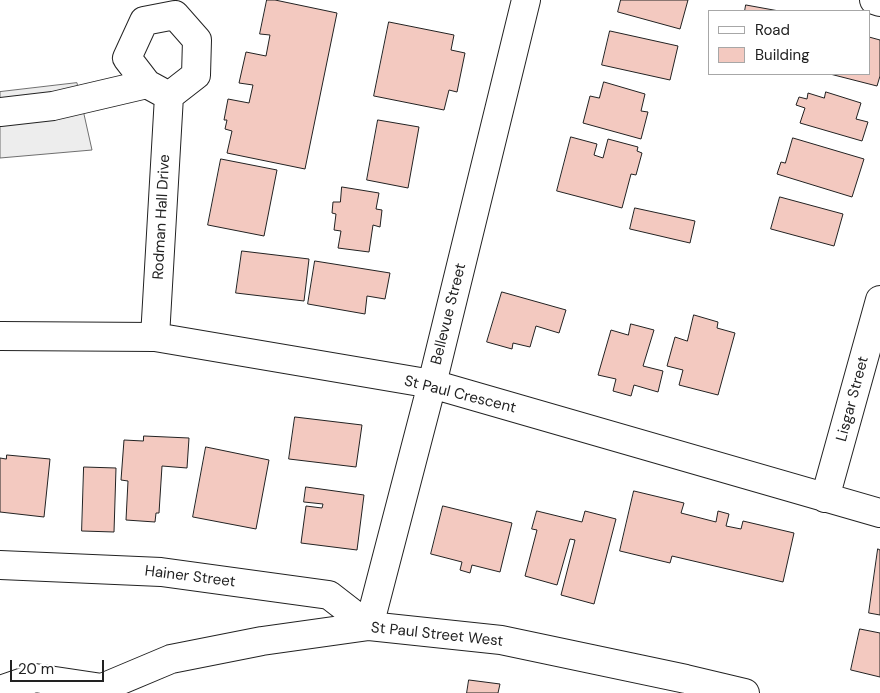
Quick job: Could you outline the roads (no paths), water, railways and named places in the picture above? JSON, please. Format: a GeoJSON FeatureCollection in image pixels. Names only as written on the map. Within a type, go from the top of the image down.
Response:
{"type":"FeatureCollection","features":[{"type":"Feature","properties":{"kind":"street","name":"Bellevue Street"},"geometry":{"type":"LineString","coordinates":[[369,626],[432,384],[526,0]]}},
{"type":"Feature","properties":{"kind":"street"},"geometry":{"type":"LineString","coordinates":[[874,0],[880,2]]}},
{"type":"Feature","properties":{"kind":"street","name":"Rodman Hall Drive"},"geometry":{"type":"LineString","coordinates":[[0,112],[158,90],[155,337]]}},
{"type":"Feature","properties":{"kind":"street","name":"Lisgar Street"},"geometry":{"type":"LineString","coordinates":[[825,498],[880,300]]}},
{"type":"Feature","properties":{"kind":"street","name":"St Paul Crescent"},"geometry":{"type":"LineString","coordinates":[[0,336],[155,337],[432,384],[880,513]]}},
{"type":"Feature","properties":{"kind":"street","name":"Hainer Street"},"geometry":{"type":"LineString","coordinates":[[0,565],[162,572],[329,595],[369,626]]}},
{"type":"Feature","properties":{"kind":"street","name":"St Paul Street West"},"geometry":{"type":"LineString","coordinates":[[0,690],[35,678],[101,691],[171,659],[262,641],[369,626],[501,640],[745,693]]}}]}
